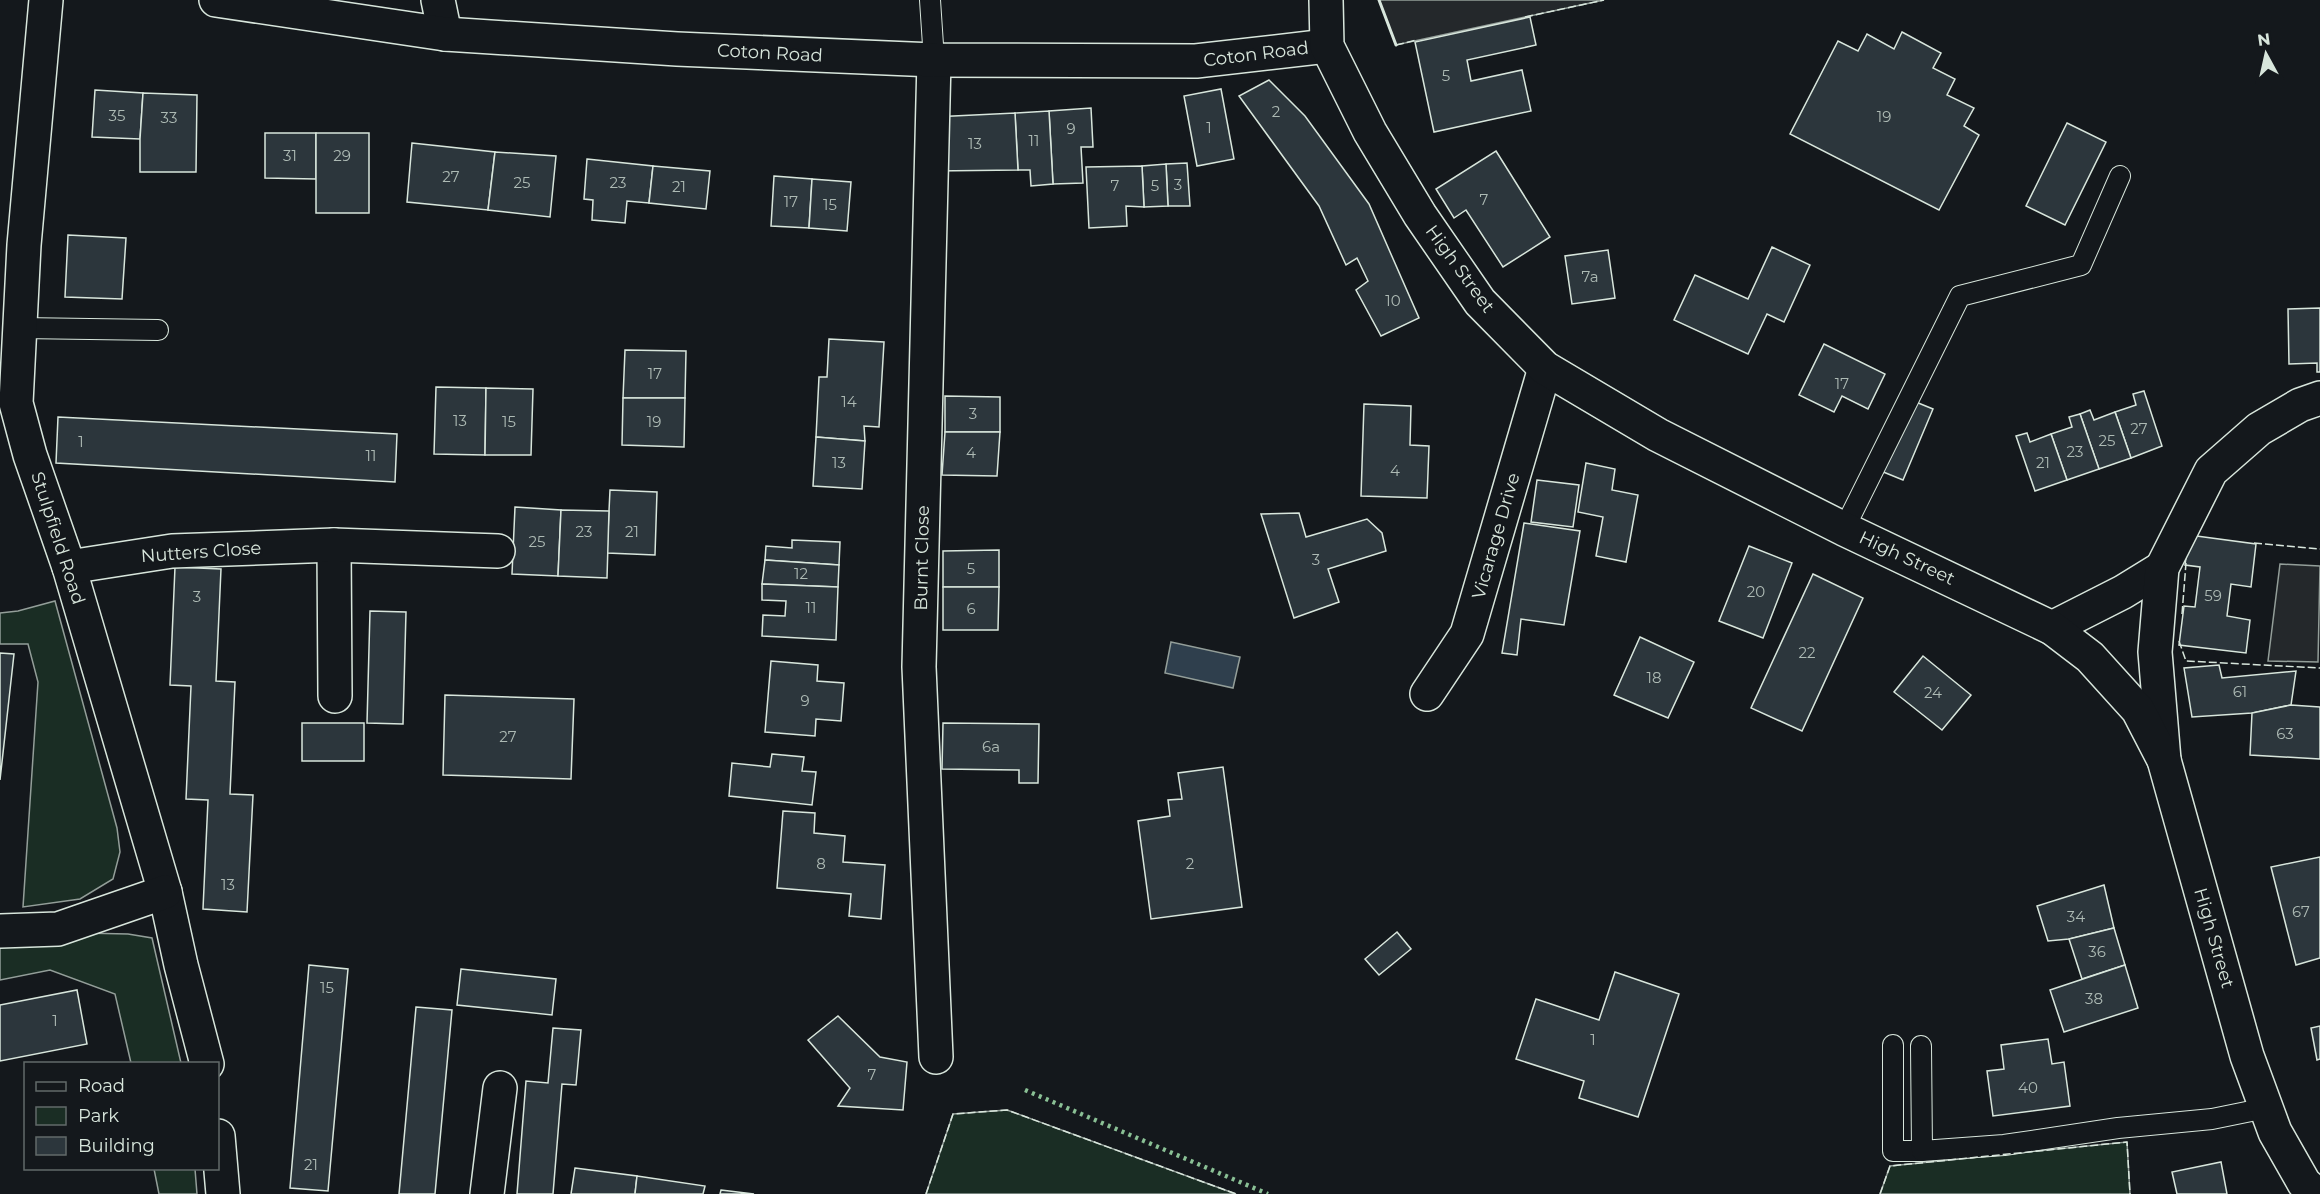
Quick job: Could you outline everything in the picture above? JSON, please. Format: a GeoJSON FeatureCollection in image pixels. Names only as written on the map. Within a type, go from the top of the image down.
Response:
{"type":"FeatureCollection","features":[{"type":"Feature","properties":{"kind":"street","name":"Stulpfield Road"},"geometry":{"type":"LineString","coordinates":[[46,0],[24,245],[21,328],[8,404],[30,455],[69,567],[165,892],[206,1062]]}},
{"type":"Feature","properties":{"kind":"street","name":"Coton Road"},"geometry":{"type":"LineString","coordinates":[[216,0],[445,34],[665,48],[934,60],[1196,61],[1327,46]]}},
{"type":"Feature","properties":{"kind":"street"},"geometry":{"type":"LineString","coordinates":[[438,0],[445,34]]}},
{"type":"Feature","properties":{"kind":"street"},"geometry":{"type":"LineString","coordinates":[[1326,0],[1327,46]]}},
{"type":"Feature","properties":{"kind":"street","name":"High Street"},"geometry":{"type":"LineString","coordinates":[[1327,46],[1370,132],[1440,244],[1480,302],[1545,368],[1658,435],[1844,529],[2052,628],[2090,657],[2138,710],[2164,760],[2247,1056],[2266,1108],[2275,1132],[2304,1183],[2316,1194]]}},
{"type":"Feature","properties":{"kind":"street","name":"Burnt Close"},"geometry":{"type":"LineString","coordinates":[[934,60],[919,667],[936,1057]]}},
{"type":"Feature","properties":{"kind":"street","name":"Vicarage Drive"},"geometry":{"type":"LineString","coordinates":[[1427,694],[1467,634],[1545,368]]}},
{"type":"Feature","properties":{"kind":"street"},"geometry":{"type":"LineString","coordinates":[[2164,760],[2155,652],[2162,568],[2211,471],[2259,429],[2300,405],[2320,399]]}},
{"type":"Feature","properties":{"kind":"street"},"geometry":{"type":"LineString","coordinates":[[334,545],[335,696]]}},
{"type":"Feature","properties":{"kind":"street","name":"Nutters Close"},"geometry":{"type":"LineString","coordinates":[[69,567],[172,550],[334,545],[498,551]]}},
{"type":"Feature","properties":{"kind":"street"},"geometry":{"type":"LineString","coordinates":[[2052,628],[2122,592],[2162,568]]}},
{"type":"Feature","properties":{"kind":"street"},"geometry":{"type":"LineString","coordinates":[[0,931],[58,929],[165,892]]}},
{"type":"Feature","properties":{"kind":"street"},"geometry":{"type":"LineString","coordinates":[[487,1194],[500,1088]]}},
{"type":"Feature","properties":{"kind":"street"},"geometry":{"type":"LineString","coordinates":[[219,1148],[223,1194]]}},
{"type":"Feature","properties":{"kind":"lane"},"geometry":{"type":"LineString","coordinates":[[930,0],[934,60]]}},
{"type":"Feature","properties":{"kind":"lane"},"geometry":{"type":"LineString","coordinates":[[1844,529],[1960,296],[2081,265],[2120,176]]}},
{"type":"Feature","properties":{"kind":"lane"},"geometry":{"type":"LineString","coordinates":[[21,328],[158,330]]}},
{"type":"Feature","properties":{"kind":"lane"},"geometry":{"type":"LineString","coordinates":[[1893,1045],[1893,1151],[2004,1145],[2118,1128],[2212,1119],[2266,1108]]}},
{"type":"Feature","properties":{"kind":"lane"},"geometry":{"type":"LineString","coordinates":[[1921,1046],[1922,1150]]}},
{"type":"Feature","properties":{"kind":"green space"},"geometry":{"type":"Polygon","coordinates":[[[55,601],[117,828],[120,852],[113,879],[80,899],[23,907],[38,682],[28,644],[0,644],[0,613],[18,611],[55,601]]]}},
{"type":"Feature","properties":{"kind":"green space"},"geometry":{"type":"Polygon","coordinates":[[[82,933],[128,934],[152,938],[181,1062],[131,1062],[115,994],[50,970],[0,980],[0,942],[82,933]]]}},
{"type":"Feature","properties":{"kind":"green space"},"geometry":{"type":"Polygon","coordinates":[[[1007,1110],[1236,1194],[926,1194],[953,1114],[1007,1110]]]}},
{"type":"Feature","properties":{"kind":"green space"},"geometry":{"type":"Polygon","coordinates":[[[2127,1142],[2130,1194],[1880,1194],[1890,1166],[2127,1142]]]}},
{"type":"Feature","properties":{"kind":"green space"},"geometry":{"type":"Polygon","coordinates":[[[154,1170],[195,1170],[197,1194],[159,1194],[154,1170]]]}},
{"type":"Feature","properties":{"kind":"shaded area"},"geometry":{"type":"Polygon","coordinates":[[[1379,0],[1604,0],[1396,45],[1379,0]]]}},
{"type":"Feature","properties":{"kind":"shaded area"},"geometry":{"type":"Polygon","coordinates":[[[2280,564],[2320,566],[2318,662],[2268,661],[2280,564]]]}},
{"type":"Feature","properties":{"kind":"water"},"geometry":{"type":"Polygon","coordinates":[[[1171,642],[1240,657],[1233,688],[1165,673],[1171,642]]]}},
{"type":"Feature","properties":{"kind":"building"},"geometry":{"type":"Polygon","coordinates":[[[1530,17],[1536,45],[1467,60],[1471,81],[1522,70],[1531,111],[1434,132],[1415,42],[1530,17]]]}},
{"type":"Feature","properties":{"kind":"building"},"geometry":{"type":"Polygon","coordinates":[[[1902,32],[1941,53],[1933,68],[1955,79],[1947,95],[1974,108],[1964,126],[1979,135],[1939,210],[1790,134],[1838,41],[1858,51],[1867,34],[1894,49],[1902,32]]]}},
{"type":"Feature","properties":{"kind":"building"},"geometry":{"type":"Polygon","coordinates":[[[1269,80],[1305,116],[1369,204],[1419,318],[1381,336],[1356,290],[1368,281],[1357,258],[1346,265],[1319,206],[1239,96],[1269,80]]]}},
{"type":"Feature","properties":{"kind":"building"},"geometry":{"type":"Polygon","coordinates":[[[1221,89],[1234,159],[1197,166],[1184,96],[1221,89]]]}},
{"type":"Feature","properties":{"kind":"building"},"geometry":{"type":"Polygon","coordinates":[[[95,90],[143,93],[140,139],[92,137],[95,90]]]}},
{"type":"Feature","properties":{"kind":"building"},"geometry":{"type":"Polygon","coordinates":[[[143,93],[197,95],[196,172],[140,172],[143,93]]]}},
{"type":"Feature","properties":{"kind":"building"},"geometry":{"type":"Polygon","coordinates":[[[1091,108],[1093,147],[1081,147],[1083,183],[1053,184],[1049,111],[1091,108]]]}},
{"type":"Feature","properties":{"kind":"building"},"geometry":{"type":"Polygon","coordinates":[[[1049,111],[1053,184],[1031,186],[1030,170],[1018,170],[1015,113],[1049,111]]]}},
{"type":"Feature","properties":{"kind":"building"},"geometry":{"type":"Polygon","coordinates":[[[1015,113],[1018,170],[934,171],[933,117],[1015,113]]]}},
{"type":"Feature","properties":{"kind":"building"},"geometry":{"type":"Polygon","coordinates":[[[2067,123],[2106,142],[2065,225],[2026,206],[2067,123]]]}},
{"type":"Feature","properties":{"kind":"building"},"geometry":{"type":"Polygon","coordinates":[[[265,133],[316,133],[316,179],[265,178],[265,133]]]}},
{"type":"Feature","properties":{"kind":"building"},"geometry":{"type":"Polygon","coordinates":[[[316,133],[369,133],[369,213],[316,213],[316,133]]]}},
{"type":"Feature","properties":{"kind":"building"},"geometry":{"type":"Polygon","coordinates":[[[412,143],[495,152],[488,210],[407,202],[412,143]]]}},
{"type":"Feature","properties":{"kind":"building"},"geometry":{"type":"Polygon","coordinates":[[[1496,151],[1550,237],[1503,267],[1466,210],[1454,218],[1436,189],[1496,151]]]}},
{"type":"Feature","properties":{"kind":"building"},"geometry":{"type":"Polygon","coordinates":[[[495,152],[556,156],[550,217],[488,210],[495,152]]]}},
{"type":"Feature","properties":{"kind":"building"},"geometry":{"type":"Polygon","coordinates":[[[587,159],[653,166],[649,203],[627,201],[625,223],[592,220],[593,200],[584,199],[587,159]]]}},
{"type":"Feature","properties":{"kind":"building"},"geometry":{"type":"Polygon","coordinates":[[[1187,163],[1190,206],[1168,206],[1166,164],[1187,163]]]}},
{"type":"Feature","properties":{"kind":"building"},"geometry":{"type":"Polygon","coordinates":[[[1166,164],[1168,206],[1144,207],[1142,166],[1166,164]]]}},
{"type":"Feature","properties":{"kind":"building"},"geometry":{"type":"Polygon","coordinates":[[[653,166],[710,171],[706,209],[649,203],[653,166]]]}},
{"type":"Feature","properties":{"kind":"building"},"geometry":{"type":"Polygon","coordinates":[[[1142,166],[1144,207],[1126,206],[1127,226],[1089,228],[1086,167],[1142,166]]]}},
{"type":"Feature","properties":{"kind":"building"},"geometry":{"type":"Polygon","coordinates":[[[774,176],[812,179],[809,228],[771,226],[774,176]]]}},
{"type":"Feature","properties":{"kind":"building"},"geometry":{"type":"Polygon","coordinates":[[[812,179],[851,182],[847,231],[809,228],[812,179]]]}},
{"type":"Feature","properties":{"kind":"building"},"geometry":{"type":"Polygon","coordinates":[[[68,235],[126,238],[122,299],[65,297],[68,235]]]}},
{"type":"Feature","properties":{"kind":"building"},"geometry":{"type":"Polygon","coordinates":[[[1772,247],[1810,265],[1784,322],[1767,314],[1748,354],[1674,320],[1695,275],[1748,299],[1772,247]]]}},
{"type":"Feature","properties":{"kind":"building"},"geometry":{"type":"Polygon","coordinates":[[[1608,250],[1615,298],[1572,304],[1565,256],[1608,250]]]}},
{"type":"Feature","properties":{"kind":"building"},"geometry":{"type":"Polygon","coordinates":[[[2320,308],[2320,372],[2317,372],[2317,363],[2289,364],[2288,309],[2320,308]]]}},
{"type":"Feature","properties":{"kind":"building"},"geometry":{"type":"Polygon","coordinates":[[[829,339],[884,342],[879,427],[864,426],[865,441],[816,437],[819,377],[827,377],[829,339]]]}},
{"type":"Feature","properties":{"kind":"building"},"geometry":{"type":"Polygon","coordinates":[[[1824,344],[1885,374],[1868,409],[1842,396],[1834,412],[1799,395],[1824,344]]]}},
{"type":"Feature","properties":{"kind":"building"},"geometry":{"type":"Polygon","coordinates":[[[625,350],[686,351],[685,398],[623,398],[625,350]]]}},
{"type":"Feature","properties":{"kind":"building"},"geometry":{"type":"Polygon","coordinates":[[[436,387],[486,388],[485,455],[434,454],[436,387]]]}},
{"type":"Feature","properties":{"kind":"building"},"geometry":{"type":"Polygon","coordinates":[[[486,388],[533,389],[531,455],[485,455],[486,388]]]}},
{"type":"Feature","properties":{"kind":"building"},"geometry":{"type":"Polygon","coordinates":[[[2144,391],[2162,446],[2131,458],[2115,412],[2136,405],[2133,394],[2144,391]]]}},
{"type":"Feature","properties":{"kind":"building"},"geometry":{"type":"Polygon","coordinates":[[[945,396],[1000,397],[1000,432],[945,432],[945,396]]]}},
{"type":"Feature","properties":{"kind":"building"},"geometry":{"type":"Polygon","coordinates":[[[623,398],[685,398],[684,447],[622,445],[623,398]]]}},
{"type":"Feature","properties":{"kind":"building"},"geometry":{"type":"Polygon","coordinates":[[[1906,398],[1933,409],[1903,480],[1876,469],[1906,398]]]}},
{"type":"Feature","properties":{"kind":"building"},"geometry":{"type":"Polygon","coordinates":[[[1364,404],[1411,406],[1410,445],[1429,446],[1427,498],[1361,496],[1364,404]]]}},
{"type":"Feature","properties":{"kind":"building"},"geometry":{"type":"Polygon","coordinates":[[[2090,410],[2094,420],[2115,412],[2131,458],[2099,469],[2080,414],[2090,410]]]}},
{"type":"Feature","properties":{"kind":"building"},"geometry":{"type":"Polygon","coordinates":[[[2080,414],[2099,469],[2067,480],[2051,434],[2072,427],[2069,417],[2080,414]]]}},
{"type":"Feature","properties":{"kind":"building"},"geometry":{"type":"Polygon","coordinates":[[[58,417],[397,434],[395,482],[56,463],[58,417]]]}},
{"type":"Feature","properties":{"kind":"building"},"geometry":{"type":"Polygon","coordinates":[[[945,432],[1000,432],[997,476],[942,475],[945,432]]]}},
{"type":"Feature","properties":{"kind":"building"},"geometry":{"type":"Polygon","coordinates":[[[2027,433],[2030,442],[2051,434],[2067,480],[2035,491],[2016,436],[2027,433]]]}},
{"type":"Feature","properties":{"kind":"building"},"geometry":{"type":"Polygon","coordinates":[[[816,437],[865,441],[862,489],[813,486],[816,437]]]}},
{"type":"Feature","properties":{"kind":"building"},"geometry":{"type":"Polygon","coordinates":[[[1586,463],[1615,469],[1612,490],[1638,495],[1626,562],[1596,556],[1603,517],[1578,512],[1586,463]]]}},
{"type":"Feature","properties":{"kind":"building"},"geometry":{"type":"Polygon","coordinates":[[[1537,480],[1579,485],[1573,527],[1531,522],[1537,480]]]}},
{"type":"Feature","properties":{"kind":"building"},"geometry":{"type":"Polygon","coordinates":[[[610,490],[657,492],[655,555],[607,553],[610,490]]]}},
{"type":"Feature","properties":{"kind":"building"},"geometry":{"type":"Polygon","coordinates":[[[515,507],[561,510],[558,576],[512,574],[515,507]]]}},
{"type":"Feature","properties":{"kind":"building"},"geometry":{"type":"Polygon","coordinates":[[[561,510],[609,511],[607,578],[558,576],[561,510]]]}},
{"type":"Feature","properties":{"kind":"building"},"geometry":{"type":"Polygon","coordinates":[[[1299,513],[1306,537],[1367,519],[1382,533],[1386,551],[1328,569],[1339,602],[1294,618],[1261,514],[1299,513]]]}},
{"type":"Feature","properties":{"kind":"building"},"geometry":{"type":"Polygon","coordinates":[[[1524,523],[1580,531],[1564,625],[1521,619],[1517,655],[1502,653],[1524,523]]]}},
{"type":"Feature","properties":{"kind":"building"},"geometry":{"type":"Polygon","coordinates":[[[2189,535],[2256,544],[2251,587],[2231,584],[2227,616],[2250,620],[2246,653],[2179,645],[2184,606],[2195,607],[2200,567],[2185,565],[2189,535]]]}},
{"type":"Feature","properties":{"kind":"building"},"geometry":{"type":"Polygon","coordinates":[[[792,540],[840,542],[839,565],[765,560],[766,546],[792,548],[792,540]]]}},
{"type":"Feature","properties":{"kind":"building"},"geometry":{"type":"Polygon","coordinates":[[[1749,546],[1792,563],[1763,638],[1719,621],[1749,546]]]}},
{"type":"Feature","properties":{"kind":"building"},"geometry":{"type":"Polygon","coordinates":[[[999,550],[999,587],[943,587],[943,551],[999,550]]]}},
{"type":"Feature","properties":{"kind":"building"},"geometry":{"type":"Polygon","coordinates":[[[765,560],[839,565],[838,587],[762,584],[765,560]]]}},
{"type":"Feature","properties":{"kind":"building"},"geometry":{"type":"Polygon","coordinates":[[[175,567],[221,569],[216,681],[235,682],[230,794],[253,795],[247,912],[203,909],[208,800],[186,799],[191,686],[170,685],[175,567]]]}},
{"type":"Feature","properties":{"kind":"building"},"geometry":{"type":"Polygon","coordinates":[[[1813,574],[1863,598],[1802,731],[1751,708],[1813,574]]]}},
{"type":"Feature","properties":{"kind":"building"},"geometry":{"type":"Polygon","coordinates":[[[762,584],[838,587],[836,640],[762,636],[763,615],[785,616],[786,601],[762,600],[762,584]]]}},
{"type":"Feature","properties":{"kind":"building"},"geometry":{"type":"Polygon","coordinates":[[[943,587],[999,587],[998,630],[943,630],[943,587]]]}},
{"type":"Feature","properties":{"kind":"building"},"geometry":{"type":"Polygon","coordinates":[[[370,611],[406,612],[403,724],[367,723],[370,611]]]}},
{"type":"Feature","properties":{"kind":"building"},"geometry":{"type":"Polygon","coordinates":[[[1640,637],[1694,662],[1668,718],[1614,695],[1640,637]]]}},
{"type":"Feature","properties":{"kind":"building"},"geometry":{"type":"Polygon","coordinates":[[[0,653],[14,654],[0,780],[0,653]]]}},
{"type":"Feature","properties":{"kind":"building"},"geometry":{"type":"Polygon","coordinates":[[[1923,656],[1971,695],[1942,730],[1894,692],[1923,656]]]}},
{"type":"Feature","properties":{"kind":"building"},"geometry":{"type":"Polygon","coordinates":[[[771,661],[818,665],[817,681],[844,683],[841,721],[816,719],[815,736],[765,732],[771,661]]]}},
{"type":"Feature","properties":{"kind":"building"},"geometry":{"type":"Polygon","coordinates":[[[2219,665],[2222,678],[2296,671],[2291,705],[2252,713],[2192,717],[2184,668],[2219,665]]]}},
{"type":"Feature","properties":{"kind":"building"},"geometry":{"type":"Polygon","coordinates":[[[445,695],[574,699],[571,779],[443,775],[445,695]]]}},
{"type":"Feature","properties":{"kind":"building"},"geometry":{"type":"Polygon","coordinates":[[[2291,705],[2320,707],[2320,759],[2250,755],[2252,713],[2291,705]]]}},
{"type":"Feature","properties":{"kind":"building"},"geometry":{"type":"Polygon","coordinates":[[[302,723],[364,723],[364,761],[302,761],[302,723]]]}},
{"type":"Feature","properties":{"kind":"building"},"geometry":{"type":"Polygon","coordinates":[[[943,723],[1039,724],[1038,783],[1019,783],[1019,770],[942,769],[943,723]]]}},
{"type":"Feature","properties":{"kind":"building"},"geometry":{"type":"Polygon","coordinates":[[[772,754],[804,757],[802,771],[816,772],[812,805],[729,796],[732,763],[770,767],[772,754]]]}},
{"type":"Feature","properties":{"kind":"building"},"geometry":{"type":"Polygon","coordinates":[[[1223,767],[1242,907],[1151,919],[1138,821],[1170,816],[1168,800],[1182,799],[1178,773],[1223,767]]]}},
{"type":"Feature","properties":{"kind":"building"},"geometry":{"type":"Polygon","coordinates":[[[783,811],[815,813],[814,833],[845,836],[843,862],[885,865],[881,919],[849,916],[851,894],[777,888],[783,811]]]}},
{"type":"Feature","properties":{"kind":"building"},"geometry":{"type":"Polygon","coordinates":[[[2320,857],[2320,958],[2296,965],[2271,867],[2320,857]]]}},
{"type":"Feature","properties":{"kind":"building"},"geometry":{"type":"Polygon","coordinates":[[[2104,885],[2114,928],[2069,939],[2048,941],[2037,906],[2104,885]]]}},
{"type":"Feature","properties":{"kind":"building"},"geometry":{"type":"Polygon","coordinates":[[[2114,928],[2125,965],[2082,979],[2069,939],[2114,928]]]}},
{"type":"Feature","properties":{"kind":"building"},"geometry":{"type":"Polygon","coordinates":[[[1397,932],[1411,949],[1379,975],[1365,959],[1397,932]]]}},
{"type":"Feature","properties":{"kind":"building"},"geometry":{"type":"Polygon","coordinates":[[[309,965],[348,969],[328,1191],[290,1188],[309,965]]]}},
{"type":"Feature","properties":{"kind":"building"},"geometry":{"type":"Polygon","coordinates":[[[2125,965],[2138,1008],[2064,1032],[2050,990],[2125,965]]]}},
{"type":"Feature","properties":{"kind":"building"},"geometry":{"type":"Polygon","coordinates":[[[461,969],[556,979],[552,1015],[457,1005],[461,969]]]}},
{"type":"Feature","properties":{"kind":"building"},"geometry":{"type":"Polygon","coordinates":[[[1615,972],[1679,994],[1638,1117],[1579,1098],[1584,1081],[1516,1059],[1536,999],[1599,1020],[1615,972]]]}},
{"type":"Feature","properties":{"kind":"building"},"geometry":{"type":"Polygon","coordinates":[[[77,990],[87,1044],[0,1061],[0,1005],[77,990]]]}},
{"type":"Feature","properties":{"kind":"building"},"geometry":{"type":"Polygon","coordinates":[[[416,1007],[452,1010],[435,1194],[399,1194],[416,1007]]]}},
{"type":"Feature","properties":{"kind":"building"},"geometry":{"type":"Polygon","coordinates":[[[838,1016],[880,1057],[907,1062],[903,1110],[838,1106],[850,1088],[808,1040],[838,1016]]]}},
{"type":"Feature","properties":{"kind":"building"},"geometry":{"type":"Polygon","coordinates":[[[2320,1026],[2320,1059],[2317,1060],[2311,1028],[2320,1026]]]}},
{"type":"Feature","properties":{"kind":"building"},"geometry":{"type":"Polygon","coordinates":[[[553,1028],[581,1030],[576,1085],[562,1084],[553,1194],[517,1194],[526,1081],[548,1083],[553,1028]]]}},
{"type":"Feature","properties":{"kind":"building"},"geometry":{"type":"Polygon","coordinates":[[[2048,1039],[2052,1064],[2064,1062],[2070,1106],[1993,1116],[1987,1071],[2004,1069],[2001,1045],[2048,1039]]]}},
{"type":"Feature","properties":{"kind":"building"},"geometry":{"type":"Polygon","coordinates":[[[2221,1162],[2227,1194],[2177,1194],[2172,1172],[2221,1162]]]}},
{"type":"Feature","properties":{"kind":"building"},"geometry":{"type":"Polygon","coordinates":[[[575,1168],[637,1176],[635,1194],[571,1194],[575,1168]]]}},
{"type":"Feature","properties":{"kind":"building"},"geometry":{"type":"Polygon","coordinates":[[[637,1176],[705,1186],[703,1194],[635,1194],[637,1176]]]}},
{"type":"Feature","properties":{"kind":"building"},"geometry":{"type":"Polygon","coordinates":[[[721,1190],[754,1194],[720,1194],[721,1190]]]}},
{"type":"Feature","properties":{"kind":"hedge"},"geometry":{"type":"LineString","coordinates":[[1025,1090],[1268,1194]]}},
{"type":"Feature","properties":{"kind":"fence"},"geometry":{"type":"LineString","coordinates":[[1525,17],[1604,0]]}},
{"type":"Feature","properties":{"kind":"fence"},"geometry":{"type":"LineString","coordinates":[[1396,45],[1417,40]]}},
{"type":"Feature","properties":{"kind":"fence"},"geometry":{"type":"LineString","coordinates":[[2254,543],[2320,549]]}},
{"type":"Feature","properties":{"kind":"fence"},"geometry":{"type":"LineString","coordinates":[[2182,614],[2186,563]]}},
{"type":"Feature","properties":{"kind":"fence"},"geometry":{"type":"LineString","coordinates":[[2179,641],[2186,661],[2320,668]]}},
{"type":"Feature","properties":{"kind":"fence"},"geometry":{"type":"LineString","coordinates":[[926,1194],[953,1114],[1007,1110],[1236,1194]]}},
{"type":"Feature","properties":{"kind":"fence"},"geometry":{"type":"LineString","coordinates":[[1880,1194],[1890,1166],[2127,1142],[2130,1194]]}},
{"type":"Feature","properties":{"kind":"wall"},"geometry":{"type":"LineString","coordinates":[[1379,0],[1396,45]]}}]}
